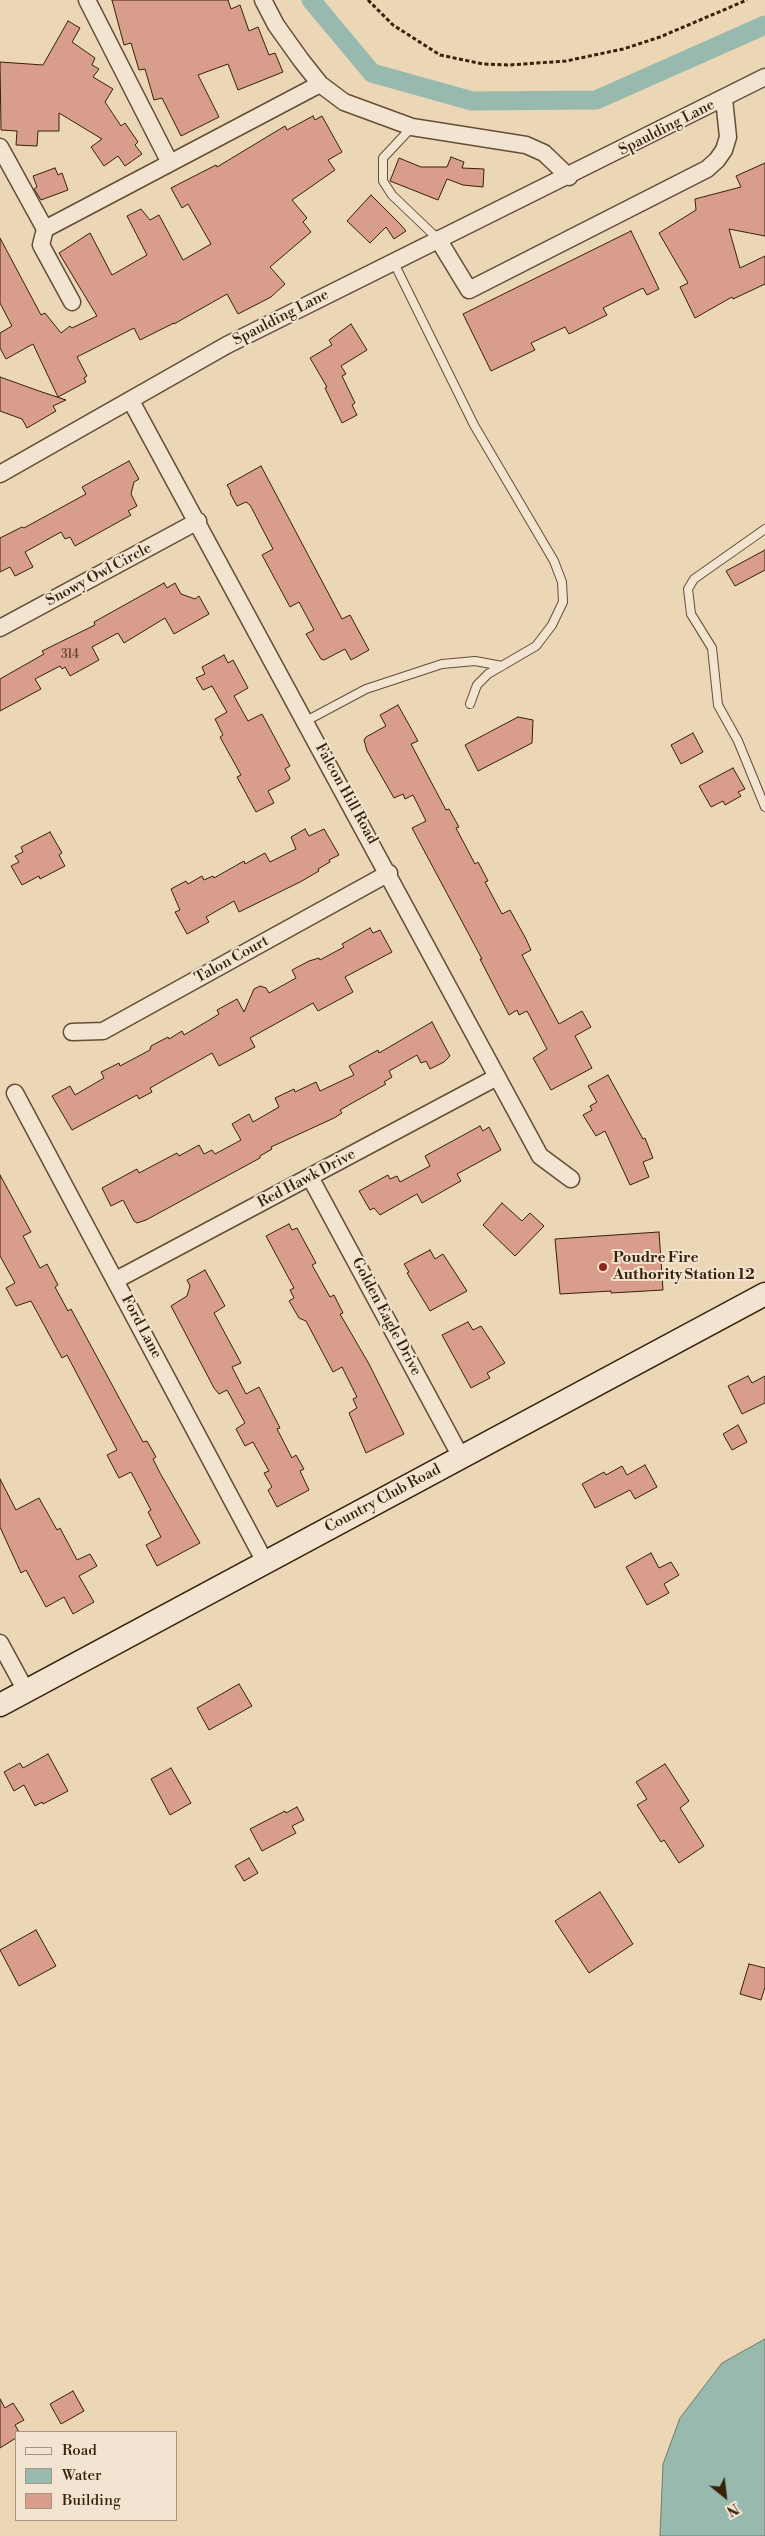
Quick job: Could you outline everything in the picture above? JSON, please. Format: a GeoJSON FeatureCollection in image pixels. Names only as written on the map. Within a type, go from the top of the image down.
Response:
{"type":"FeatureCollection","features":[{"type":"Feature","properties":{"kind":"street"},"geometry":{"type":"LineString","coordinates":[[87,0],[170,163]]}},
{"type":"Feature","properties":{"kind":"street"},"geometry":{"type":"LineString","coordinates":[[263,0],[281,32],[320,84],[344,102],[412,127],[526,145],[544,152],[569,177]]}},
{"type":"Feature","properties":{"kind":"street","name":"Spaulding Lane"},"geometry":{"type":"LineString","coordinates":[[0,474],[227,345],[393,261],[763,81]]}},
{"type":"Feature","properties":{"kind":"street"},"geometry":{"type":"LineString","coordinates":[[45,229],[320,84]]}},
{"type":"Feature","properties":{"kind":"street"},"geometry":{"type":"LineString","coordinates":[[438,239],[469,290],[707,169],[721,155],[728,137],[724,100]]}},
{"type":"Feature","properties":{"kind":"street"},"geometry":{"type":"LineString","coordinates":[[0,147],[45,229],[41,245],[72,302]]}},
{"type":"Feature","properties":{"kind":"street","name":"Falcon Hill Road"},"geometry":{"type":"LineString","coordinates":[[131,401],[389,873],[540,1156],[570,1179]]}},
{"type":"Feature","properties":{"kind":"street","name":"Snowy Owl Circle"},"geometry":{"type":"LineString","coordinates":[[0,628],[198,521]]}},
{"type":"Feature","properties":{"kind":"street","name":"Talon Court"},"geometry":{"type":"LineString","coordinates":[[72,1032],[103,1031],[389,873]]}},
{"type":"Feature","properties":{"kind":"street","name":"Red Hawk Drive"},"geometry":{"type":"LineString","coordinates":[[116,1280],[497,1077]]}},
{"type":"Feature","properties":{"kind":"street","name":"Ford Lane"},"geometry":{"type":"LineString","coordinates":[[15,1092],[265,1562]]}},
{"type":"Feature","properties":{"kind":"street","name":"Golden Eagle Drive"},"geometry":{"type":"LineString","coordinates":[[310,1177],[461,1457]]}},
{"type":"Feature","properties":{"kind":"street","name":"Country Club Road"},"geometry":{"type":"LineString","coordinates":[[0,1705],[765,1294]]}},
{"type":"Feature","properties":{"kind":"street"},"geometry":{"type":"LineString","coordinates":[[0,1643],[26,1691]]}},
{"type":"Feature","properties":{"kind":"lane"},"geometry":{"type":"LineString","coordinates":[[412,127],[383,158],[383,181],[392,195],[438,239]]}},
{"type":"Feature","properties":{"kind":"lane"},"geometry":{"type":"LineString","coordinates":[[393,261],[474,425],[554,561],[562,582],[562,602],[552,625],[536,646],[488,674],[477,685],[470,704]]}},
{"type":"Feature","properties":{"kind":"lane"},"geometry":{"type":"LineString","coordinates":[[765,529],[694,579],[688,589],[691,614],[712,648],[718,706],[738,741],[765,806]]}},
{"type":"Feature","properties":{"kind":"lane"},"geometry":{"type":"LineString","coordinates":[[306,721],[366,690],[442,664],[475,661],[502,666]]}},
{"type":"Feature","properties":{"kind":"path"},"geometry":{"type":"LineString","coordinates":[[368,0],[394,24],[440,54],[484,64],[509,66],[566,61],[623,49],[660,37],[746,0]]}},
{"type":"Feature","properties":{"kind":"water"},"geometry":{"type":"Polygon","coordinates":[[[765,2339],[765,2536],[660,2536],[663,2464],[680,2418],[722,2363],[765,2339]]]}},
{"type":"Feature","properties":{"kind":"building"},"geometry":{"type":"Polygon","coordinates":[[[112,0],[228,0],[231,9],[240,5],[249,31],[258,27],[269,55],[275,53],[283,72],[238,90],[228,64],[198,75],[219,117],[181,136],[162,98],[154,100],[145,69],[139,70],[131,43],[124,45],[112,0]]]}},
{"type":"Feature","properties":{"kind":"building"},"geometry":{"type":"Polygon","coordinates":[[[68,21],[80,28],[72,42],[95,58],[92,65],[99,69],[93,77],[113,89],[105,102],[121,126],[125,123],[138,142],[135,145],[142,154],[125,166],[118,156],[104,166],[91,147],[102,139],[59,113],[59,131],[38,131],[37,146],[16,145],[17,131],[1,130],[0,62],[43,65],[68,21]]]}},
{"type":"Feature","properties":{"kind":"building"},"geometry":{"type":"Polygon","coordinates":[[[313,116],[315,120],[322,116],[342,152],[328,160],[335,170],[292,200],[307,218],[303,222],[311,232],[270,267],[285,284],[271,297],[238,314],[227,294],[174,324],[140,340],[134,328],[77,357],[87,376],[84,378],[86,382],[58,397],[33,344],[6,359],[0,348],[0,333],[12,326],[0,303],[0,238],[41,315],[45,313],[61,333],[70,326],[72,328],[97,316],[59,253],[90,233],[112,275],[147,255],[127,216],[141,209],[150,220],[159,215],[183,260],[211,244],[188,204],[182,208],[171,188],[216,165],[217,167],[285,126],[287,130],[313,116]]]}},
{"type":"Feature","properties":{"kind":"building"},"geometry":{"type":"Polygon","coordinates":[[[451,157],[464,162],[462,168],[484,169],[483,187],[463,185],[447,179],[438,200],[390,181],[399,158],[421,167],[447,167],[451,157]]]}},
{"type":"Feature","properties":{"kind":"building"},"geometry":{"type":"Polygon","coordinates":[[[765,163],[765,236],[729,229],[740,268],[765,256],[765,284],[733,299],[732,297],[695,318],[680,287],[688,283],[659,233],[696,210],[695,199],[741,187],[736,176],[765,163]]]}},
{"type":"Feature","properties":{"kind":"building"},"geometry":{"type":"Polygon","coordinates":[[[55,168],[58,175],[62,173],[68,190],[41,200],[34,189],[37,187],[33,176],[55,168]]]}},
{"type":"Feature","properties":{"kind":"building"},"geometry":{"type":"Polygon","coordinates":[[[371,195],[406,231],[394,239],[386,227],[370,243],[347,221],[371,195]]]}},
{"type":"Feature","properties":{"kind":"building"},"geometry":{"type":"Polygon","coordinates":[[[631,231],[659,289],[647,295],[643,288],[603,308],[607,315],[569,334],[565,327],[531,343],[535,350],[491,371],[463,314],[631,231]]]}},
{"type":"Feature","properties":{"kind":"building"},"geometry":{"type":"Polygon","coordinates":[[[351,324],[367,350],[341,366],[346,374],[342,376],[355,403],[352,405],[357,415],[342,423],[325,388],[327,387],[310,358],[332,345],[329,340],[351,324]]]}},
{"type":"Feature","properties":{"kind":"building"},"geometry":{"type":"Polygon","coordinates":[[[0,377],[66,400],[53,406],[56,411],[27,428],[22,419],[0,411],[0,377]]]}},
{"type":"Feature","properties":{"kind":"building"},"geometry":{"type":"Polygon","coordinates":[[[129,461],[139,479],[134,482],[131,494],[137,506],[128,511],[131,515],[75,546],[70,537],[65,539],[61,532],[25,552],[33,567],[15,576],[10,567],[0,572],[0,538],[22,527],[24,528],[86,494],[82,487],[129,461]]]}},
{"type":"Feature","properties":{"kind":"building"},"geometry":{"type":"Polygon","coordinates":[[[261,466],[342,619],[350,615],[369,650],[351,660],[345,649],[324,660],[321,659],[306,634],[314,630],[299,602],[290,607],[262,555],[273,549],[250,505],[246,502],[237,506],[230,493],[227,485],[261,466]]]}},
{"type":"Feature","properties":{"kind":"building"},"geometry":{"type":"Polygon","coordinates":[[[765,550],[765,570],[735,586],[726,571],[765,550]]]}},
{"type":"Feature","properties":{"kind":"building"},"geometry":{"type":"Polygon","coordinates":[[[164,583],[167,588],[175,583],[181,594],[195,599],[199,596],[209,614],[174,634],[165,618],[124,643],[118,633],[92,647],[99,660],[70,676],[65,667],[62,669],[60,666],[35,679],[41,689],[0,711],[0,679],[44,654],[42,651],[95,625],[94,622],[164,583]]]}},
{"type":"Feature","properties":{"kind":"building"},"geometry":{"type":"Polygon","coordinates":[[[224,655],[228,663],[233,660],[248,688],[234,696],[248,721],[262,714],[290,766],[285,769],[290,778],[289,780],[268,791],[274,803],[256,812],[237,777],[241,775],[220,737],[223,735],[215,719],[227,712],[212,686],[203,690],[196,678],[205,674],[202,667],[224,655]]]}},
{"type":"Feature","properties":{"kind":"building"},"geometry":{"type":"Polygon","coordinates":[[[398,705],[418,741],[411,744],[446,810],[449,809],[459,827],[456,828],[475,864],[478,862],[488,881],[485,882],[502,914],[510,910],[526,939],[531,950],[522,955],[559,1024],[582,1011],[591,1027],[575,1036],[592,1068],[551,1090],[533,1058],[547,1049],[527,1011],[519,1015],[517,1010],[509,1015],[480,959],[482,959],[412,828],[426,821],[413,795],[405,799],[403,794],[394,798],[367,751],[364,740],[366,737],[386,726],[380,715],[398,705]]]}},
{"type":"Feature","properties":{"kind":"building"},"geometry":{"type":"Polygon","coordinates":[[[518,717],[533,720],[532,743],[478,771],[465,745],[518,717]]]}},
{"type":"Feature","properties":{"kind":"building"},"geometry":{"type":"Polygon","coordinates":[[[693,733],[703,752],[681,764],[671,745],[693,733]]]}},
{"type":"Feature","properties":{"kind":"building"},"geometry":{"type":"Polygon","coordinates":[[[733,768],[745,789],[738,792],[741,796],[725,805],[723,801],[711,807],[699,786],[733,768]]]}},
{"type":"Feature","properties":{"kind":"building"},"geometry":{"type":"Polygon","coordinates":[[[305,829],[309,836],[324,829],[339,855],[329,860],[330,862],[318,869],[319,871],[300,882],[239,912],[234,901],[206,917],[209,922],[187,934],[175,912],[180,910],[171,889],[186,881],[188,884],[202,876],[204,880],[213,876],[214,878],[244,861],[245,864],[265,853],[270,862],[296,849],[291,837],[305,829]]]}},
{"type":"Feature","properties":{"kind":"building"},"geometry":{"type":"Polygon","coordinates":[[[50,832],[62,853],[59,855],[65,866],[40,879],[39,876],[22,885],[11,866],[19,862],[15,856],[23,852],[21,847],[50,832]]]}},
{"type":"Feature","properties":{"kind":"building"},"geometry":{"type":"Polygon","coordinates":[[[370,928],[373,933],[380,930],[392,952],[345,977],[353,992],[318,1011],[313,1003],[250,1038],[255,1047],[219,1066],[212,1053],[150,1088],[152,1092],[139,1099],[137,1095],[72,1130],[52,1096],[70,1086],[75,1095],[104,1078],[101,1072],[119,1063],[120,1066],[150,1050],[151,1046],[168,1037],[169,1039],[182,1031],[184,1035],[219,1014],[217,1010],[237,999],[244,1012],[254,989],[260,986],[266,988],[269,993],[296,978],[292,970],[309,961],[319,958],[320,960],[344,947],[342,944],[370,928]]]}},
{"type":"Feature","properties":{"kind":"building"},"geometry":{"type":"Polygon","coordinates":[[[432,1022],[450,1056],[444,1062],[430,1069],[426,1061],[421,1063],[417,1055],[389,1071],[392,1077],[384,1082],[386,1084],[340,1110],[342,1113],[334,1118],[271,1147],[272,1149],[260,1156],[260,1158],[146,1220],[137,1223],[134,1221],[123,1200],[111,1206],[102,1188],[137,1169],[139,1173],[177,1153],[179,1156],[199,1145],[204,1154],[212,1150],[215,1154],[241,1140],[232,1124],[249,1114],[253,1122],[279,1107],[275,1098],[294,1089],[295,1092],[316,1082],[320,1091],[354,1075],[349,1066],[378,1050],[379,1053],[432,1022]]]}},
{"type":"Feature","properties":{"kind":"building"},"geometry":{"type":"Polygon","coordinates":[[[608,1075],[643,1139],[645,1138],[653,1158],[643,1162],[649,1177],[630,1185],[605,1131],[596,1136],[583,1115],[592,1110],[590,1106],[597,1102],[588,1086],[608,1075]]]}},
{"type":"Feature","properties":{"kind":"building"},"geometry":{"type":"Polygon","coordinates":[[[480,1126],[483,1131],[489,1127],[501,1150],[457,1174],[461,1181],[422,1203],[417,1194],[380,1215],[374,1208],[370,1210],[359,1191],[388,1175],[390,1179],[397,1176],[400,1182],[430,1166],[425,1156],[480,1126]]]}},
{"type":"Feature","properties":{"kind":"building"},"geometry":{"type":"Polygon","coordinates":[[[0,1175],[31,1232],[23,1236],[40,1268],[47,1264],[58,1285],[55,1287],[68,1311],[71,1309],[143,1442],[147,1441],[156,1457],[153,1459],[160,1473],[200,1543],[157,1566],[146,1545],[161,1537],[148,1512],[151,1510],[131,1472],[119,1478],[107,1455],[117,1450],[67,1355],[62,1358],[31,1301],[16,1306],[6,1288],[15,1283],[0,1256],[0,1175]]]}},
{"type":"Feature","properties":{"kind":"building"},"geometry":{"type":"Polygon","coordinates":[[[502,1203],[522,1221],[530,1213],[544,1226],[515,1256],[483,1225],[502,1203]]]}},
{"type":"Feature","properties":{"kind":"building"},"geometry":{"type":"Polygon","coordinates":[[[289,1224],[292,1230],[297,1228],[316,1263],[312,1265],[330,1297],[334,1295],[343,1313],[340,1314],[369,1364],[404,1434],[366,1453],[349,1413],[357,1408],[353,1399],[357,1397],[342,1367],[333,1372],[306,1321],[299,1318],[289,1301],[294,1298],[290,1290],[294,1288],[266,1236],[289,1224]]]}},
{"type":"Feature","properties":{"kind":"building","name":"Poudre Fire Authority Station 12"},"geometry":{"type":"Polygon","coordinates":[[[659,1232],[663,1290],[560,1294],[555,1239],[659,1232]]]}},
{"type":"Feature","properties":{"kind":"building"},"geometry":{"type":"Polygon","coordinates":[[[430,1250],[435,1259],[443,1254],[467,1291],[430,1311],[407,1273],[409,1272],[404,1264],[430,1250]]]}},
{"type":"Feature","properties":{"kind":"building"},"geometry":{"type":"Polygon","coordinates":[[[205,1270],[225,1306],[214,1313],[241,1363],[232,1367],[246,1394],[259,1387],[280,1428],[277,1429],[292,1458],[296,1455],[304,1469],[300,1471],[309,1490],[277,1507],[268,1490],[272,1487],[264,1473],[269,1471],[253,1442],[245,1446],[236,1429],[245,1423],[227,1390],[219,1394],[214,1388],[171,1306],[187,1296],[190,1286],[187,1280],[205,1270]]]}},
{"type":"Feature","properties":{"kind":"building"},"geometry":{"type":"Polygon","coordinates":[[[468,1322],[473,1330],[481,1326],[505,1363],[487,1373],[490,1378],[471,1388],[442,1335],[468,1322]]]}},
{"type":"Feature","properties":{"kind":"building"},"geometry":{"type":"Polygon","coordinates":[[[748,1376],[752,1383],[765,1376],[765,1403],[742,1414],[728,1386],[748,1376]]]}},
{"type":"Feature","properties":{"kind":"building"},"geometry":{"type":"Polygon","coordinates":[[[738,1425],[747,1442],[732,1450],[723,1434],[738,1425]]]}},
{"type":"Feature","properties":{"kind":"building"},"geometry":{"type":"Polygon","coordinates":[[[645,1465],[657,1487],[635,1499],[630,1490],[595,1508],[582,1484],[604,1472],[606,1475],[622,1466],[627,1475],[645,1465]]]}},
{"type":"Feature","properties":{"kind":"building"},"geometry":{"type":"Polygon","coordinates":[[[0,1479],[16,1510],[39,1498],[57,1530],[60,1528],[77,1560],[90,1554],[97,1566],[79,1576],[94,1602],[73,1614],[64,1597],[46,1607],[26,1570],[21,1573],[0,1527],[0,1479]]]}},
{"type":"Feature","properties":{"kind":"building"},"geometry":{"type":"Polygon","coordinates":[[[651,1553],[659,1568],[671,1562],[679,1575],[664,1584],[669,1593],[647,1605],[626,1567],[651,1553]]]}},
{"type":"Feature","properties":{"kind":"building"},"geometry":{"type":"Polygon","coordinates":[[[239,1684],[252,1706],[209,1730],[197,1708],[239,1684]]]}},
{"type":"Feature","properties":{"kind":"building"},"geometry":{"type":"Polygon","coordinates":[[[48,1754],[68,1791],[35,1806],[24,1785],[14,1791],[4,1772],[20,1763],[23,1768],[48,1754]]]}},
{"type":"Feature","properties":{"kind":"building"},"geometry":{"type":"Polygon","coordinates":[[[665,1764],[689,1801],[680,1808],[704,1846],[679,1863],[664,1840],[661,1842],[637,1805],[647,1799],[636,1782],[665,1764]]]}},
{"type":"Feature","properties":{"kind":"building"},"geometry":{"type":"Polygon","coordinates":[[[171,1768],[191,1803],[170,1815],[151,1779],[171,1768]]]}},
{"type":"Feature","properties":{"kind":"building"},"geometry":{"type":"Polygon","coordinates":[[[297,1807],[304,1820],[292,1826],[296,1833],[262,1851],[250,1829],[297,1807]]]}},
{"type":"Feature","properties":{"kind":"building"},"geometry":{"type":"Polygon","coordinates":[[[249,1858],[258,1873],[244,1881],[235,1866],[249,1858]]]}},
{"type":"Feature","properties":{"kind":"building"},"geometry":{"type":"Polygon","coordinates":[[[600,1892],[633,1944],[589,1973],[555,1921],[600,1892]]]}},
{"type":"Feature","properties":{"kind":"building"},"geometry":{"type":"Polygon","coordinates":[[[36,1930],[56,1966],[19,1986],[0,1950],[36,1930]]]}},
{"type":"Feature","properties":{"kind":"building"},"geometry":{"type":"Polygon","coordinates":[[[749,1964],[765,1968],[765,1987],[761,2000],[740,1994],[749,1964]]]}},
{"type":"Feature","properties":{"kind":"building"},"geometry":{"type":"Polygon","coordinates":[[[73,2391],[84,2411],[61,2424],[50,2404],[73,2391]]]}},
{"type":"Feature","properties":{"kind":"building"},"geometry":{"type":"Polygon","coordinates":[[[0,2399],[5,2408],[13,2403],[24,2420],[15,2425],[18,2431],[15,2431],[15,2439],[0,2448],[0,2399]]]}},
{"type":"Feature","properties":{"kind":"waterway"},"geometry":{"type":"LineString","coordinates":[[311,0],[372,73],[472,101],[596,100],[765,25]]}},
{"type":"Feature","properties":{"kind":"place","name":"Poudre Fire Authority Station 12"},"geometry":{"type":"Point","coordinates":[603,1267]}}]}
